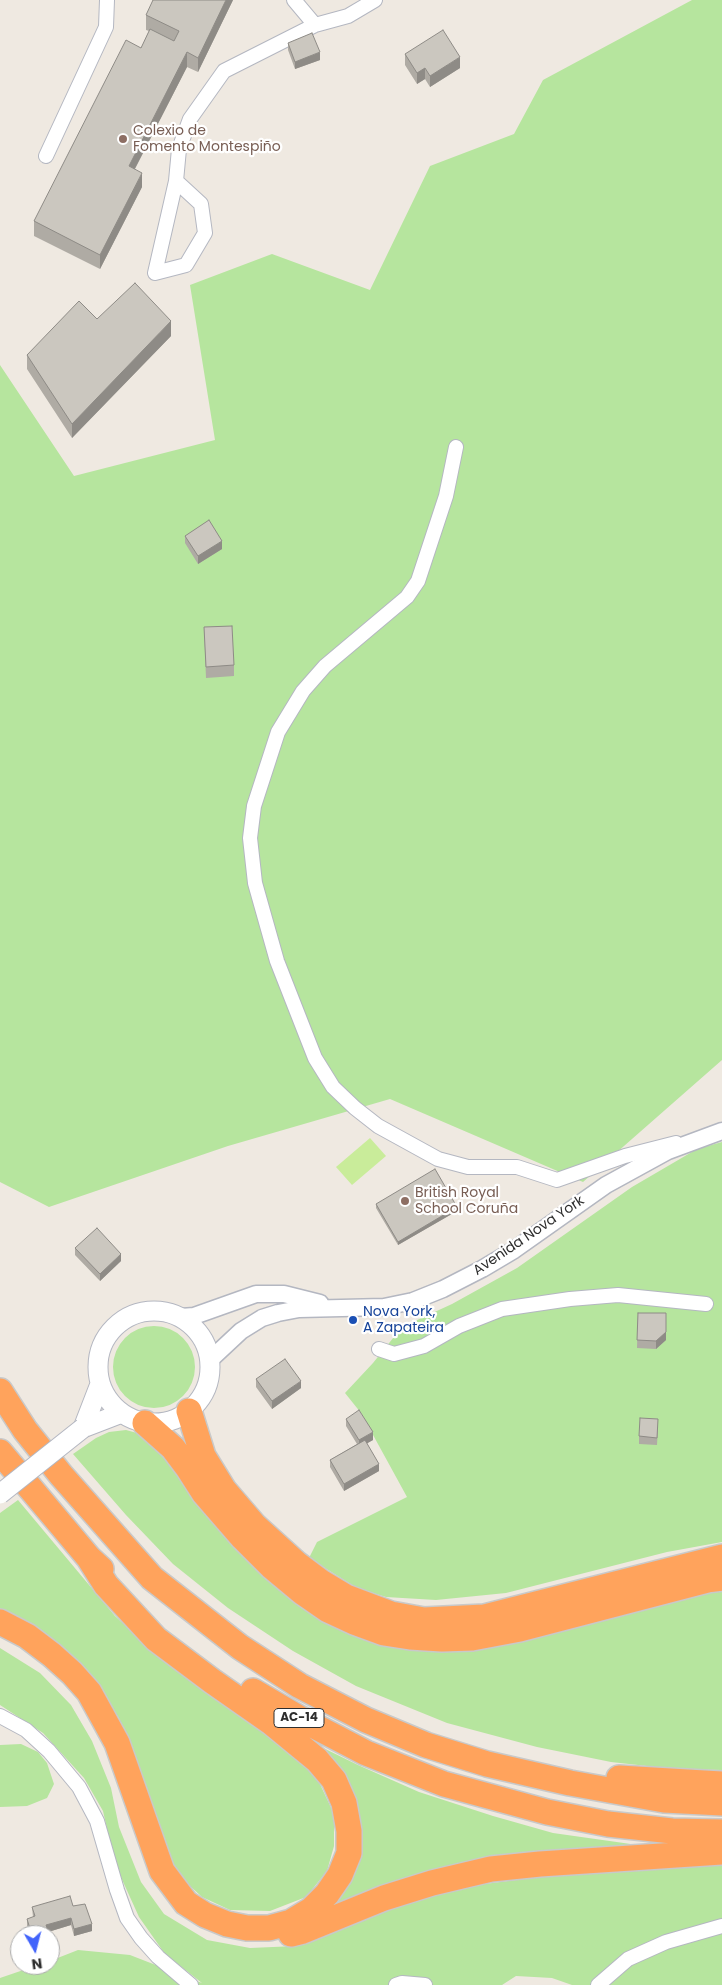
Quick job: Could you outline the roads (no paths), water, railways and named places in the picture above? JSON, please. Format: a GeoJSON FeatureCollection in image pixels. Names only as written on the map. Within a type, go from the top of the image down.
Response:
{"type":"FeatureCollection","features":[{"type":"Feature","properties":{"kind":"highway","name":"AC-14"},"geometry":{"type":"LineString","coordinates":[[0,1391],[26,1430],[61,1475],[152,1578],[240,1647],[300,1686],[366,1720],[426,1745],[487,1764],[570,1784],[664,1800],[722,1803]]}},
{"type":"Feature","properties":{"kind":"highway"},"geometry":{"type":"LineString","coordinates":[[190,1411],[203,1456],[224,1490],[254,1525],[297,1564],[321,1582],[346,1597],[391,1614],[424,1620],[484,1617],[722,1557]]}},
{"type":"Feature","properties":{"kind":"highway"},"geometry":{"type":"LineString","coordinates":[[146,1423],[173,1448],[204,1493],[243,1538],[272,1567],[302,1592],[328,1610],[384,1633],[442,1639],[472,1638],[520,1629],[722,1578]]}},
{"type":"Feature","properties":{"kind":"highway","name":"AC-14"},"geometry":{"type":"LineString","coordinates":[[0,1452],[89,1558],[158,1625],[266,1700],[366,1753],[444,1784],[547,1812],[626,1826],[672,1831],[722,1832]]}},
{"type":"Feature","properties":{"kind":"highway"},"geometry":{"type":"LineString","coordinates":[[0,1622],[27,1636],[52,1655],[89,1692],[117,1743],[162,1872],[186,1903],[205,1915],[226,1924],[247,1928],[269,1928],[291,1922],[311,1910],[327,1894],[340,1875],[348,1853],[349,1831],[344,1802],[334,1780],[317,1760],[272,1723],[156,1639],[106,1586],[89,1558]]}},
{"type":"Feature","properties":{"kind":"highway"},"geometry":{"type":"LineString","coordinates":[[0,1633],[28,1649],[49,1666],[76,1693],[98,1726],[114,1763],[134,1829],[154,1879],[166,1898],[181,1913],[199,1924],[224,1934],[249,1939],[272,1938],[303,1931],[384,1898],[432,1883],[491,1869],[722,1852]]}},
{"type":"Feature","properties":{"kind":"highway"},"geometry":{"type":"LineString","coordinates":[[570,1784],[616,1778],[722,1784]]}},
{"type":"Feature","properties":{"kind":"highway"},"geometry":{"type":"LineString","coordinates":[[664,1800],[682,1791],[722,1792]]}},
{"type":"Feature","properties":{"kind":"main road"},"geometry":{"type":"LineString","coordinates":[[150,1310],[166,1311],[181,1317],[195,1328],[206,1342],[210,1359],[211,1374],[207,1388],[200,1401],[190,1411],[168,1421],[146,1423],[133,1420],[122,1413],[105,1396],[100,1384],[98,1361],[101,1346],[109,1332],[121,1321],[135,1313],[150,1310]]}},
{"type":"Feature","properties":{"kind":"main road"},"geometry":{"type":"LineString","coordinates":[[83,1428],[100,1384]]}},
{"type":"Feature","properties":{"kind":"main road"},"geometry":{"type":"LineString","coordinates":[[0,1494],[83,1428],[122,1413]]}},
{"type":"Feature","properties":{"kind":"street"},"geometry":{"type":"LineString","coordinates":[[46,156],[106,27],[107,0]]}},
{"type":"Feature","properties":{"kind":"street"},"geometry":{"type":"LineString","coordinates":[[294,0],[315,25]]}},
{"type":"Feature","properties":{"kind":"street"},"geometry":{"type":"LineString","coordinates":[[176,181],[201,204],[205,233],[186,264],[155,273],[176,181],[179,149],[190,119],[224,71],[315,25],[348,16],[374,0]]}},
{"type":"Feature","properties":{"kind":"street","name":"Avenida Nova York"},"geometry":{"type":"LineString","coordinates":[[456,447],[446,496],[418,580],[407,597],[325,666],[303,691],[278,732],[254,806],[250,838],[255,883],[277,961],[315,1058],[333,1087],[378,1126],[438,1158],[468,1167],[517,1167],[557,1180],[625,1156],[717,1132]]}},
{"type":"Feature","properties":{"kind":"street","name":"Avenida Nova York"},"geometry":{"type":"LineString","coordinates":[[210,1359],[241,1330],[262,1318],[278,1313],[299,1309],[384,1307],[413,1302],[444,1290],[514,1250],[606,1185],[668,1152],[717,1132]]}},
{"type":"Feature","properties":{"kind":"street","name":"Avenida Nova York"},"geometry":{"type":"LineString","coordinates":[[181,1317],[194,1316],[256,1294],[284,1294],[336,1308]]}},
{"type":"Feature","properties":{"kind":"street"},"geometry":{"type":"LineString","coordinates":[[379,1350],[394,1354],[424,1346],[459,1326],[502,1309],[570,1299],[618,1295],[706,1304]]}},
{"type":"Feature","properties":{"kind":"street"},"geometry":{"type":"LineString","coordinates":[[0,1716],[26,1730],[49,1751],[79,1787],[98,1821],[117,1890],[127,1918],[158,1958],[191,1985]]}},
{"type":"Feature","properties":{"kind":"street"},"geometry":{"type":"LineString","coordinates":[[598,1985],[628,1959],[666,1942],[722,1926]]}},
{"type":"Feature","properties":{"kind":"street"},"geometry":{"type":"LineString","coordinates":[[396,1985],[402,1983],[425,1985]]}},
{"type":"Feature","properties":{"kind":"place","name":"Colexio de Fomento Montespiño"},"geometry":{"type":"Point","coordinates":[123,139]}},
{"type":"Feature","properties":{"kind":"place","name":"British Royal School Coruña"},"geometry":{"type":"Point","coordinates":[405,1201]}},
{"type":"Feature","properties":{"kind":"place","name":"Nova York, A Zapateira"},"geometry":{"type":"Point","coordinates":[353,1320]}}]}
